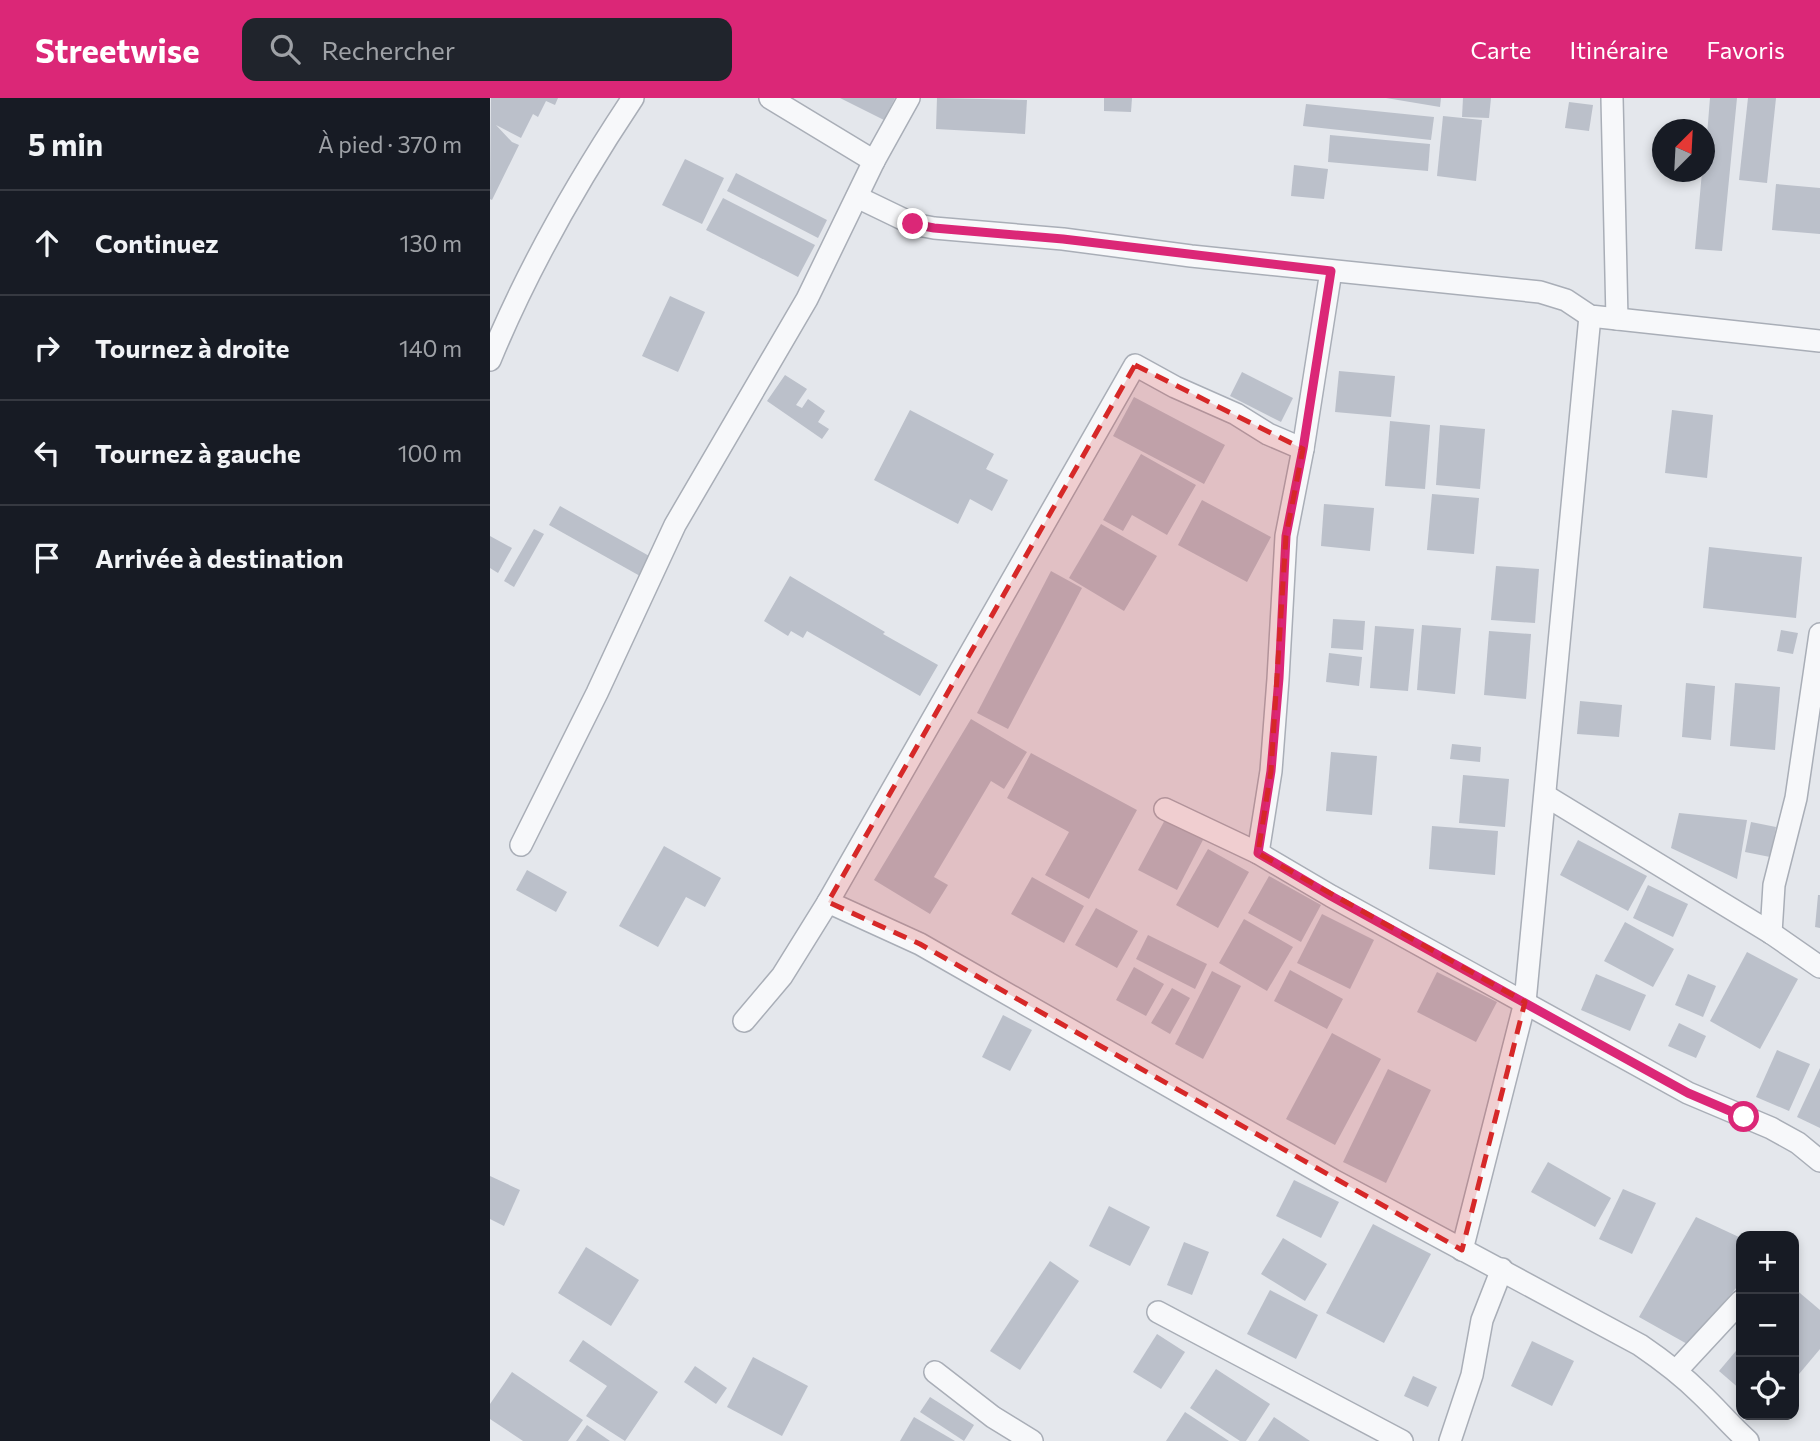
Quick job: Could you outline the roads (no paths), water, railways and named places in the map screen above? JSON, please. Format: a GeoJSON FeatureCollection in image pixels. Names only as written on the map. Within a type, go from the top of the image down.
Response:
{"type":"FeatureCollection","features":[{"type":"Feature","properties":{"kind":"street"},"geometry":{"type":"LineString","coordinates":[[490,360],[541,254],[608,135],[633,98]]}},
{"type":"Feature","properties":{"kind":"street"},"geometry":{"type":"LineString","coordinates":[[770,98],[874,161]]}},
{"type":"Feature","properties":{"kind":"street"},"geometry":{"type":"LineString","coordinates":[[521,845],[597,693],[675,525],[807,299],[874,161],[909,98]]}},
{"type":"Feature","properties":{"kind":"street"},"geometry":{"type":"LineString","coordinates":[[1612,98],[1617,319]]}},
{"type":"Feature","properties":{"kind":"street"},"geometry":{"type":"LineString","coordinates":[[857,197],[913,224],[934,228],[1063,239],[1331,271],[1539,292],[1566,300],[1590,316],[1820,341]]}},
{"type":"Feature","properties":{"kind":"street"},"geometry":{"type":"LineString","coordinates":[[1258,853],[1271,771],[1286,536],[1303,449],[1331,271]]}},
{"type":"Feature","properties":{"kind":"street"},"geometry":{"type":"LineString","coordinates":[[1462,1250],[1525,1002],[1590,316]]}},
{"type":"Feature","properties":{"kind":"street"},"geometry":{"type":"LineString","coordinates":[[744,1021],[782,976],[828,902],[1135,365],[1175,387],[1237,414],[1268,434],[1303,449]]}},
{"type":"Feature","properties":{"kind":"street"},"geometry":{"type":"LineString","coordinates":[[1770,933],[1774,885],[1796,797],[1820,634]]}},
{"type":"Feature","properties":{"kind":"street"},"geometry":{"type":"LineString","coordinates":[[1546,796],[1770,933],[1820,967]]}},
{"type":"Feature","properties":{"kind":"street"},"geometry":{"type":"LineString","coordinates":[[1164,809],[1258,853],[1688,1093],[1780,1133],[1798,1143],[1820,1161]]}},
{"type":"Feature","properties":{"kind":"street"},"geometry":{"type":"LineString","coordinates":[[828,902],[920,944],[1332,1180],[1640,1345],[1676,1371],[1748,1441]]}},
{"type":"Feature","properties":{"kind":"street"},"geometry":{"type":"LineString","coordinates":[[1451,1441],[1472,1375],[1482,1320],[1502,1269]]}},
{"type":"Feature","properties":{"kind":"street"},"geometry":{"type":"LineString","coordinates":[[1676,1371],[1736,1306]]}},
{"type":"Feature","properties":{"kind":"street"},"geometry":{"type":"LineString","coordinates":[[1158,1311],[1402,1441]]}},
{"type":"Feature","properties":{"kind":"street"},"geometry":{"type":"LineString","coordinates":[[935,1373],[1032,1441]]}}]}
